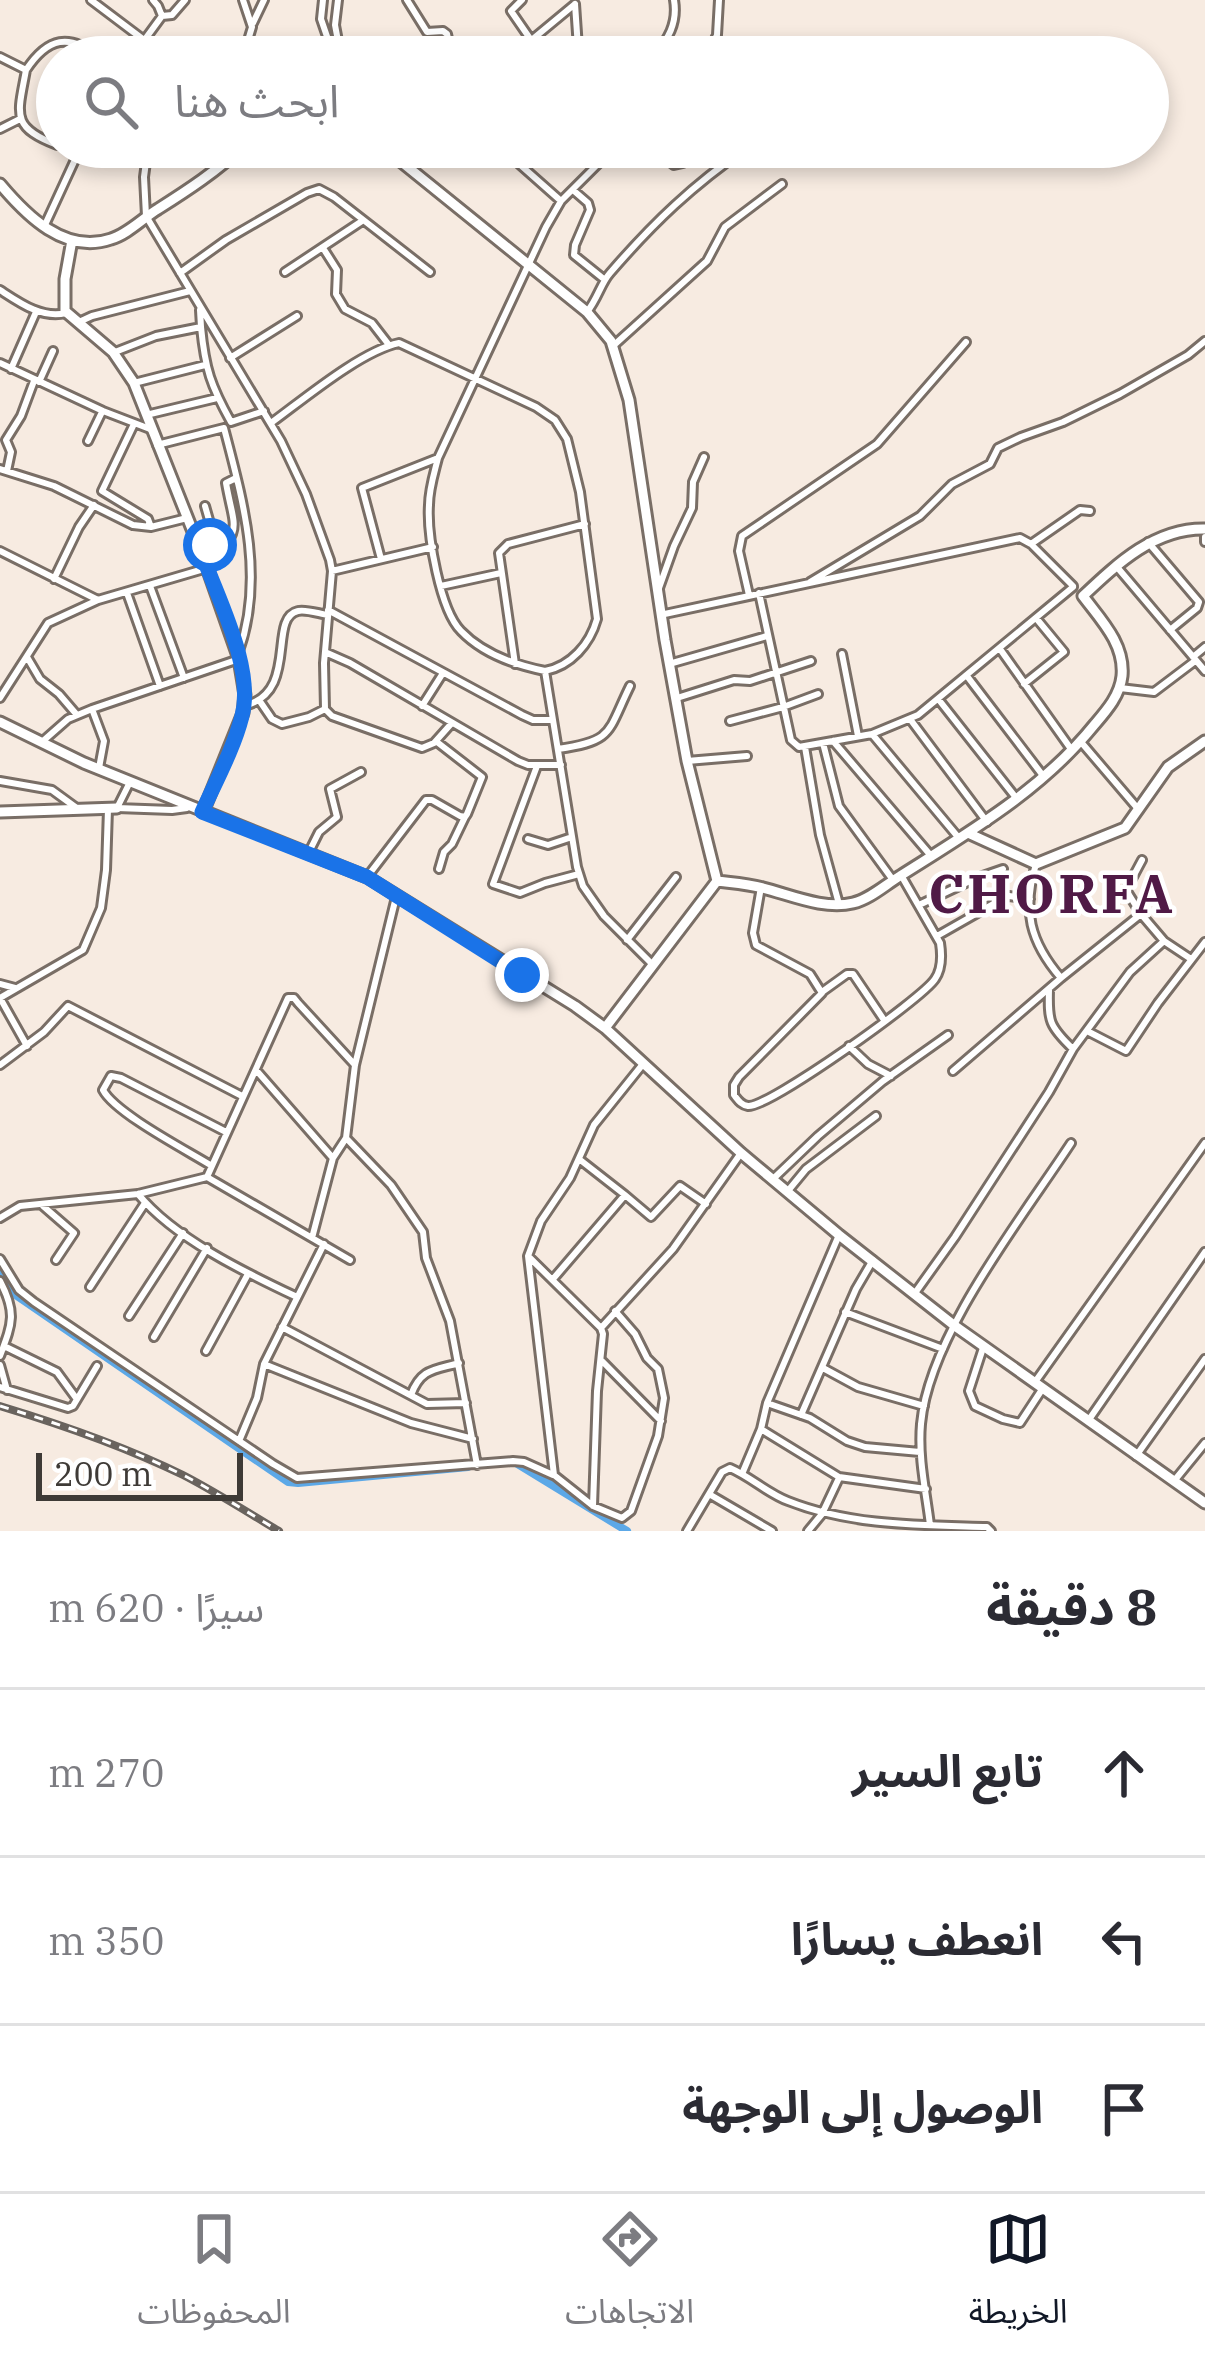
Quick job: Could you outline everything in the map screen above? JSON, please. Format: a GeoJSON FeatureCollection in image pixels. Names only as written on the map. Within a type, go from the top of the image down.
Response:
{"type":"FeatureCollection","features":[{"type":"Feature","properties":{"kind":"main road"},"geometry":{"type":"LineString","coordinates":[[0,184],[24,212],[59,236],[106,241],[216,168]]}},
{"type":"Feature","properties":{"kind":"main road"},"geometry":{"type":"LineString","coordinates":[[409,168],[587,312],[613,346],[629,400],[656,591],[687,761],[717,881]]}},
{"type":"Feature","properties":{"kind":"main road"},"geometry":{"type":"LineString","coordinates":[[72,239],[63,305],[113,352],[134,383],[207,563],[238,657],[244,706],[202,812]]}},
{"type":"Feature","properties":{"kind":"main road"},"geometry":{"type":"LineString","coordinates":[[717,881],[839,904],[866,898],[987,822],[1076,746],[1120,688],[1121,658],[1107,627],[1083,596],[1148,542],[1168,532],[1205,536]]}},
{"type":"Feature","properties":{"kind":"main road"},"geometry":{"type":"LineString","coordinates":[[0,722],[130,782],[367,877],[605,1028],[741,1154],[839,1235],[955,1326],[1205,1503]]}},
{"type":"Feature","properties":{"kind":"main road"},"geometry":{"type":"LineString","coordinates":[[965,837],[1036,864],[1116,834],[1132,821],[1168,767],[1205,741]]}},
{"type":"Feature","properties":{"kind":"main road"},"geometry":{"type":"LineString","coordinates":[[0,812],[112,808]]}},
{"type":"Feature","properties":{"kind":"main road"},"geometry":{"type":"LineString","coordinates":[[605,1028],[717,881]]}},
{"type":"Feature","properties":{"kind":"street"},"geometry":{"type":"LineString","coordinates":[[91,0],[139,36]]}},
{"type":"Feature","properties":{"kind":"street"},"geometry":{"type":"LineString","coordinates":[[153,0],[162,16]]}},
{"type":"Feature","properties":{"kind":"street"},"geometry":{"type":"LineString","coordinates":[[147,36],[162,16],[174,13],[184,0]]}},
{"type":"Feature","properties":{"kind":"street"},"geometry":{"type":"LineString","coordinates":[[243,0],[251,27]]}},
{"type":"Feature","properties":{"kind":"street"},"geometry":{"type":"LineString","coordinates":[[249,36],[264,0]]}},
{"type":"Feature","properties":{"kind":"street"},"geometry":{"type":"LineString","coordinates":[[322,0],[321,19],[328,36]]}},
{"type":"Feature","properties":{"kind":"street"},"geometry":{"type":"LineString","coordinates":[[336,36],[338,0]]}},
{"type":"Feature","properties":{"kind":"street"},"geometry":{"type":"LineString","coordinates":[[407,0],[427,32],[445,32],[446,36]]}},
{"type":"Feature","properties":{"kind":"street"},"geometry":{"type":"LineString","coordinates":[[522,0],[513,6],[512,14],[529,36]]}},
{"type":"Feature","properties":{"kind":"street"},"geometry":{"type":"LineString","coordinates":[[669,36],[674,0]]}},
{"type":"Feature","properties":{"kind":"street"},"geometry":{"type":"LineString","coordinates":[[716,36],[719,0]]}},
{"type":"Feature","properties":{"kind":"street"},"geometry":{"type":"LineString","coordinates":[[537,36],[575,2]]}},
{"type":"Feature","properties":{"kind":"street"},"geometry":{"type":"LineString","coordinates":[[575,2],[577,36]]}},
{"type":"Feature","properties":{"kind":"street"},"geometry":{"type":"LineString","coordinates":[[0,57],[26,70]]}},
{"type":"Feature","properties":{"kind":"street"},"geometry":{"type":"LineString","coordinates":[[36,58],[26,70],[20,119],[36,135]]}},
{"type":"Feature","properties":{"kind":"street"},"geometry":{"type":"LineString","coordinates":[[0,129],[20,119]]}},
{"type":"Feature","properties":{"kind":"street"},"geometry":{"type":"LineString","coordinates":[[44,226],[71,168]]}},
{"type":"Feature","properties":{"kind":"street"},"geometry":{"type":"LineString","coordinates":[[145,168],[146,216],[271,423],[312,509],[332,571],[325,709],[329,715],[418,747],[436,741],[452,724]]}},
{"type":"Feature","properties":{"kind":"street"},"geometry":{"type":"LineString","coordinates":[[524,168],[561,201]]}},
{"type":"Feature","properties":{"kind":"street"},"geometry":{"type":"LineString","coordinates":[[271,423],[344,370],[389,345],[405,345],[477,378],[536,407],[555,420],[572,458],[597,619],[584,647],[559,668],[545,671],[515,664],[461,632],[451,619],[441,586],[428,508],[438,458],[477,378],[527,264],[561,201],[594,168]]}},
{"type":"Feature","properties":{"kind":"street"},"geometry":{"type":"LineString","coordinates":[[587,312],[604,280],[676,201],[717,168]]}},
{"type":"Feature","properties":{"kind":"street"},"geometry":{"type":"LineString","coordinates":[[613,346],[706,261],[725,227],[782,184]]}},
{"type":"Feature","properties":{"kind":"street"},"geometry":{"type":"LineString","coordinates":[[572,189],[590,209],[574,255],[604,280]]}},
{"type":"Feature","properties":{"kind":"street"},"geometry":{"type":"LineString","coordinates":[[180,273],[226,240],[314,190],[326,191],[430,272]]}},
{"type":"Feature","properties":{"kind":"street"},"geometry":{"type":"LineString","coordinates":[[285,272],[362,221]]}},
{"type":"Feature","properties":{"kind":"street"},"geometry":{"type":"LineString","coordinates":[[322,248],[337,270],[336,294],[345,309],[372,322],[389,345]]}},
{"type":"Feature","properties":{"kind":"street"},"geometry":{"type":"LineString","coordinates":[[0,290],[36,310],[67,313]]}},
{"type":"Feature","properties":{"kind":"street"},"geometry":{"type":"LineString","coordinates":[[79,322],[190,290]]}},
{"type":"Feature","properties":{"kind":"street"},"geometry":{"type":"LineString","coordinates":[[40,743],[77,715],[238,657],[247,626],[250,544],[228,425],[205,365],[200,307]]}},
{"type":"Feature","properties":{"kind":"street"},"geometry":{"type":"LineString","coordinates":[[11,369],[36,310]]}},
{"type":"Feature","properties":{"kind":"street"},"geometry":{"type":"LineString","coordinates":[[230,358],[297,316]]}},
{"type":"Feature","properties":{"kind":"street"},"geometry":{"type":"LineString","coordinates":[[113,352],[156,336],[201,327]]}},
{"type":"Feature","properties":{"kind":"street"},"geometry":{"type":"LineString","coordinates":[[810,582],[920,516],[952,484],[990,464],[998,448],[1120,394],[1205,340]]}},
{"type":"Feature","properties":{"kind":"street"},"geometry":{"type":"LineString","coordinates":[[749,595],[739,551],[742,536],[877,444],[967,342]]}},
{"type":"Feature","properties":{"kind":"street"},"geometry":{"type":"LineString","coordinates":[[53,351],[6,440],[11,452],[4,470],[54,486],[133,525],[151,527],[187,518]]}},
{"type":"Feature","properties":{"kind":"street"},"geometry":{"type":"LineString","coordinates":[[0,363],[151,429]]}},
{"type":"Feature","properties":{"kind":"street"},"geometry":{"type":"LineString","coordinates":[[134,383],[205,365]]}},
{"type":"Feature","properties":{"kind":"street"},"geometry":{"type":"LineString","coordinates":[[146,415],[217,398]]}},
{"type":"Feature","properties":{"kind":"street"},"geometry":{"type":"LineString","coordinates":[[88,441],[103,411]]}},
{"type":"Feature","properties":{"kind":"street"},"geometry":{"type":"LineString","coordinates":[[158,445],[213,433],[264,411]]}},
{"type":"Feature","properties":{"kind":"street"},"geometry":{"type":"LineString","coordinates":[[134,424],[102,491],[148,519],[151,527]]}},
{"type":"Feature","properties":{"kind":"street"},"geometry":{"type":"LineString","coordinates":[[656,591],[692,508],[693,482],[704,457]]}},
{"type":"Feature","properties":{"kind":"street"},"geometry":{"type":"LineString","coordinates":[[381,559],[362,488],[438,458]]}},
{"type":"Feature","properties":{"kind":"street"},"geometry":{"type":"LineString","coordinates":[[0,698],[48,623],[98,599],[150,586],[207,563],[226,546],[233,534],[226,483],[237,477]]}},
{"type":"Feature","properties":{"kind":"street"},"geometry":{"type":"LineString","coordinates":[[54,579],[94,506]]}},
{"type":"Feature","properties":{"kind":"street"},"geometry":{"type":"LineString","coordinates":[[205,506],[211,527],[207,563]]}},
{"type":"Feature","properties":{"kind":"street"},"geometry":{"type":"LineString","coordinates":[[1031,544],[1081,510],[1090,511]]}},
{"type":"Feature","properties":{"kind":"street"},"geometry":{"type":"LineString","coordinates":[[515,664],[499,553],[504,546],[585,524]]}},
{"type":"Feature","properties":{"kind":"street"},"geometry":{"type":"LineString","coordinates":[[660,615],[1020,538],[1083,596]]}},
{"type":"Feature","properties":{"kind":"street"},"geometry":{"type":"LineString","coordinates":[[1148,542],[1199,604],[1170,630]]}},
{"type":"Feature","properties":{"kind":"street"},"geometry":{"type":"LineString","coordinates":[[332,571],[434,547]]}},
{"type":"Feature","properties":{"kind":"street"},"geometry":{"type":"LineString","coordinates":[[0,551],[98,599]]}},
{"type":"Feature","properties":{"kind":"street"},"geometry":{"type":"LineString","coordinates":[[1117,567],[1205,671]]}},
{"type":"Feature","properties":{"kind":"street"},"geometry":{"type":"LineString","coordinates":[[441,586],[501,573]]}},
{"type":"Feature","properties":{"kind":"street"},"geometry":{"type":"LineString","coordinates":[[150,586],[184,678]]}},
{"type":"Feature","properties":{"kind":"street"},"geometry":{"type":"LineString","coordinates":[[759,593],[792,744],[805,747],[872,734],[910,719],[939,700],[1073,586]]}},
{"type":"Feature","properties":{"kind":"street"},"geometry":{"type":"LineString","coordinates":[[127,593],[160,686]]}},
{"type":"Feature","properties":{"kind":"street"},"geometry":{"type":"LineString","coordinates":[[244,706],[259,700],[277,680],[281,641],[292,614],[298,611],[328,613],[533,720],[553,720]]}},
{"type":"Feature","properties":{"kind":"street"},"geometry":{"type":"LineString","coordinates":[[1024,684],[1064,652],[1036,618]]}},
{"type":"Feature","properties":{"kind":"street"},"geometry":{"type":"LineString","coordinates":[[669,664],[767,636]]}},
{"type":"Feature","properties":{"kind":"street"},"geometry":{"type":"LineString","coordinates":[[1120,688],[1154,692],[1205,647]]}},
{"type":"Feature","properties":{"kind":"street"},"geometry":{"type":"LineString","coordinates":[[1000,650],[1076,746],[1139,810]]}},
{"type":"Feature","properties":{"kind":"street"},"geometry":{"type":"LineString","coordinates":[[325,652],[518,761],[561,765]]}},
{"type":"Feature","properties":{"kind":"street"},"geometry":{"type":"LineString","coordinates":[[842,654],[858,736]]}},
{"type":"Feature","properties":{"kind":"street"},"geometry":{"type":"LineString","coordinates":[[27,657],[40,679],[77,715]]}},
{"type":"Feature","properties":{"kind":"street"},"geometry":{"type":"LineString","coordinates":[[675,698],[811,662]]}},
{"type":"Feature","properties":{"kind":"street"},"geometry":{"type":"LineString","coordinates":[[545,671],[579,874],[590,900],[654,965]]}},
{"type":"Feature","properties":{"kind":"street"},"geometry":{"type":"LineString","coordinates":[[422,706],[444,673]]}},
{"type":"Feature","properties":{"kind":"street"},"geometry":{"type":"LineString","coordinates":[[967,676],[1044,777]]}},
{"type":"Feature","properties":{"kind":"street"},"geometry":{"type":"LineString","coordinates":[[558,749],[604,737],[629,686]]}},
{"type":"Feature","properties":{"kind":"street"},"geometry":{"type":"LineString","coordinates":[[730,721],[818,694]]}},
{"type":"Feature","properties":{"kind":"street"},"geometry":{"type":"LineString","coordinates":[[259,700],[282,724],[325,709]]}},
{"type":"Feature","properties":{"kind":"street"},"geometry":{"type":"LineString","coordinates":[[939,700],[1017,799]]}},
{"type":"Feature","properties":{"kind":"street"},"geometry":{"type":"LineString","coordinates":[[92,709],[104,741],[99,768]]}},
{"type":"Feature","properties":{"kind":"street"},"geometry":{"type":"LineString","coordinates":[[910,719],[987,822]]}},
{"type":"Feature","properties":{"kind":"street"},"geometry":{"type":"LineString","coordinates":[[872,734],[965,837]]}},
{"type":"Feature","properties":{"kind":"street"},"geometry":{"type":"LineString","coordinates":[[436,741],[482,777],[439,869]]}},
{"type":"Feature","properties":{"kind":"street"},"geometry":{"type":"LineString","coordinates":[[833,741],[932,857]]}},
{"type":"Feature","properties":{"kind":"street"},"geometry":{"type":"LineString","coordinates":[[823,743],[839,806],[919,905],[937,936],[942,955],[938,975],[925,990],[810,1075],[757,1104],[744,1105],[734,1094],[739,1077],[847,974],[853,974],[884,1020]]}},
{"type":"Feature","properties":{"kind":"street"},"geometry":{"type":"LineString","coordinates":[[805,747],[820,835],[839,904]]}},
{"type":"Feature","properties":{"kind":"street"},"geometry":{"type":"LineString","coordinates":[[687,761],[747,756]]}},
{"type":"Feature","properties":{"kind":"street"},"geometry":{"type":"LineString","coordinates":[[537,766],[493,884],[520,893],[579,874]]}},
{"type":"Feature","properties":{"kind":"street"},"geometry":{"type":"LineString","coordinates":[[308,854],[319,832],[337,817],[330,789],[361,772]]}},
{"type":"Feature","properties":{"kind":"street"},"geometry":{"type":"LineString","coordinates":[[0,782],[52,790],[78,809]]}},
{"type":"Feature","properties":{"kind":"street"},"geometry":{"type":"LineString","coordinates":[[27,1046],[0,998],[83,950],[101,908],[112,808],[130,782]]}},
{"type":"Feature","properties":{"kind":"street"},"geometry":{"type":"LineString","coordinates":[[367,877],[426,800],[465,817]]}},
{"type":"Feature","properties":{"kind":"street"},"geometry":{"type":"LineString","coordinates":[[112,808],[190,807]]}},
{"type":"Feature","properties":{"kind":"street"},"geometry":{"type":"LineString","coordinates":[[528,839],[548,845],[572,837]]}},
{"type":"Feature","properties":{"kind":"street"},"geometry":{"type":"LineString","coordinates":[[1142,860],[1126,890],[1164,941],[1191,959]]}},
{"type":"Feature","properties":{"kind":"street"},"geometry":{"type":"LineString","coordinates":[[1036,864],[1030,882],[1031,931],[1061,978]]}},
{"type":"Feature","properties":{"kind":"street"},"geometry":{"type":"LineString","coordinates":[[919,905],[1003,869]]}},
{"type":"Feature","properties":{"kind":"street"},"geometry":{"type":"LineString","coordinates":[[627,940],[676,877]]}},
{"type":"Feature","properties":{"kind":"street"},"geometry":{"type":"LineString","coordinates":[[761,887],[753,933],[756,944],[810,974],[822,993]]}},
{"type":"Feature","properties":{"kind":"street"},"geometry":{"type":"LineString","coordinates":[[312,1238],[333,1159],[346,1138],[355,1065],[397,894]]}},
{"type":"Feature","properties":{"kind":"street"},"geometry":{"type":"LineString","coordinates":[[937,936],[1009,896],[1030,899]]}},
{"type":"Feature","properties":{"kind":"street"},"geometry":{"type":"LineString","coordinates":[[953,1071],[1141,914]]}},
{"type":"Feature","properties":{"kind":"street"},"geometry":{"type":"LineString","coordinates":[[915,1293],[1073,1049],[1130,972],[1164,941]]}},
{"type":"Feature","properties":{"kind":"street"},"geometry":{"type":"LineString","coordinates":[[1088,1031],[1126,1051],[1205,942]]}},
{"type":"Feature","properties":{"kind":"street"},"geometry":{"type":"LineString","coordinates":[[0,984],[15,988]]}},
{"type":"Feature","properties":{"kind":"street"},"geometry":{"type":"LineString","coordinates":[[1049,990],[1047,1016],[1073,1049]]}},
{"type":"Feature","properties":{"kind":"street"},"geometry":{"type":"LineString","coordinates":[[207,1178],[290,997],[355,1065]]}},
{"type":"Feature","properties":{"kind":"street"},"geometry":{"type":"LineString","coordinates":[[0,1065],[68,1006],[242,1096]]}},
{"type":"Feature","properties":{"kind":"street"},"geometry":{"type":"LineString","coordinates":[[772,1180],[818,1136],[948,1035]]}},
{"type":"Feature","properties":{"kind":"street"},"geometry":{"type":"LineString","coordinates":[[849,1046],[868,1064],[891,1076]]}},
{"type":"Feature","properties":{"kind":"street"},"geometry":{"type":"LineString","coordinates":[[554,1475],[527,1256],[594,1125],[643,1064]]}},
{"type":"Feature","properties":{"kind":"street"},"geometry":{"type":"LineString","coordinates":[[256,1070],[333,1159]]}},
{"type":"Feature","properties":{"kind":"street"},"geometry":{"type":"LineString","coordinates":[[212,1166],[125,1112],[103,1090],[111,1076],[121,1078],[226,1132]]}},
{"type":"Feature","properties":{"kind":"street"},"geometry":{"type":"LineString","coordinates":[[787,1192],[806,1169],[876,1116]]}},
{"type":"Feature","properties":{"kind":"street"},"geometry":{"type":"LineString","coordinates":[[346,1138],[374,1166],[423,1232],[426,1258],[460,1363],[477,1465]]}},
{"type":"Feature","properties":{"kind":"street"},"geometry":{"type":"LineString","coordinates":[[930,1525],[920,1452],[924,1406],[943,1349],[969,1298],[1071,1143]]}},
{"type":"Feature","properties":{"kind":"street"},"geometry":{"type":"LineString","coordinates":[[984,1346],[969,1390],[975,1406],[1020,1423],[1039,1385],[1205,1143]]}},
{"type":"Feature","properties":{"kind":"street"},"geometry":{"type":"LineString","coordinates":[[601,1328],[673,1249],[741,1154]]}},
{"type":"Feature","properties":{"kind":"street"},"geometry":{"type":"LineString","coordinates":[[578,1159],[651,1217],[680,1186],[706,1204]]}},
{"type":"Feature","properties":{"kind":"street"},"geometry":{"type":"LineString","coordinates":[[0,1218],[20,1206],[138,1194],[207,1178],[350,1260]]}},
{"type":"Feature","properties":{"kind":"street"},"geometry":{"type":"LineString","coordinates":[[138,1194],[183,1233],[248,1274],[296,1296]]}},
{"type":"Feature","properties":{"kind":"street"},"geometry":{"type":"LineString","coordinates":[[554,1279],[625,1195]]}},
{"type":"Feature","properties":{"kind":"street"},"geometry":{"type":"LineString","coordinates":[[90,1287],[146,1203]]}},
{"type":"Feature","properties":{"kind":"street"},"geometry":{"type":"LineString","coordinates":[[40,1204],[74,1233],[56,1260]]}},
{"type":"Feature","properties":{"kind":"street"},"geometry":{"type":"LineString","coordinates":[[129,1316],[183,1233]]}},
{"type":"Feature","properties":{"kind":"street"},"geometry":{"type":"LineString","coordinates":[[742,1474],[839,1235]]}},
{"type":"Feature","properties":{"kind":"street"},"geometry":{"type":"LineString","coordinates":[[238,1441],[257,1398],[264,1364],[324,1244]]}},
{"type":"Feature","properties":{"kind":"street"},"geometry":{"type":"LineString","coordinates":[[154,1337],[207,1248]]}},
{"type":"Feature","properties":{"kind":"street"},"geometry":{"type":"LineString","coordinates":[[1088,1420],[1205,1252]]}},
{"type":"Feature","properties":{"kind":"street"},"geometry":{"type":"LineString","coordinates":[[527,1256],[603,1334],[593,1506]]}},
{"type":"Feature","properties":{"kind":"street"},"geometry":{"type":"LineString","coordinates":[[0,1259],[19,1290],[34,1302],[297,1478],[524,1462],[554,1475],[593,1506],[622,1518],[632,1511],[664,1398],[658,1370],[615,1311]]}},
{"type":"Feature","properties":{"kind":"street"},"geometry":{"type":"LineString","coordinates":[[801,1414],[872,1259]]}},
{"type":"Feature","properties":{"kind":"street"},"geometry":{"type":"LineString","coordinates":[[206,1351],[248,1274]]}},
{"type":"Feature","properties":{"kind":"street"},"geometry":{"type":"LineString","coordinates":[[0,1281],[13,1314],[0,1361],[4,1389],[63,1409],[73,1406],[97,1366]]}},
{"type":"Feature","properties":{"kind":"street"},"geometry":{"type":"LineString","coordinates":[[845,1312],[943,1349]]}},
{"type":"Feature","properties":{"kind":"street"},"geometry":{"type":"LineString","coordinates":[[282,1327],[432,1405],[466,1403]]}},
{"type":"Feature","properties":{"kind":"street"},"geometry":{"type":"LineString","coordinates":[[4,1346],[57,1372],[76,1398]]}},
{"type":"Feature","properties":{"kind":"street"},"geometry":{"type":"LineString","coordinates":[[1136,1456],[1205,1359]]}},
{"type":"Feature","properties":{"kind":"street"},"geometry":{"type":"LineString","coordinates":[[601,1360],[661,1420]]}},
{"type":"Feature","properties":{"kind":"street"},"geometry":{"type":"LineString","coordinates":[[411,1394],[426,1372],[460,1363]]}},
{"type":"Feature","properties":{"kind":"street"},"geometry":{"type":"LineString","coordinates":[[264,1364],[411,1424],[473,1438]]}},
{"type":"Feature","properties":{"kind":"street"},"geometry":{"type":"LineString","coordinates":[[823,1368],[858,1388],[924,1406]]}},
{"type":"Feature","properties":{"kind":"street"},"geometry":{"type":"LineString","coordinates":[[767,1403],[801,1414],[865,1448],[920,1452]]}},
{"type":"Feature","properties":{"kind":"street"},"geometry":{"type":"LineString","coordinates":[[761,1429],[839,1477],[926,1489]]}},
{"type":"Feature","properties":{"kind":"street"},"geometry":{"type":"LineString","coordinates":[[1174,1481],[1205,1443]]}},
{"type":"Feature","properties":{"kind":"street"},"geometry":{"type":"LineString","coordinates":[[687,1531],[730,1468],[782,1499],[822,1514],[991,1531]]}},
{"type":"Feature","properties":{"kind":"street"},"geometry":{"type":"LineString","coordinates":[[808,1531],[822,1514],[839,1477]]}},
{"type":"Feature","properties":{"kind":"street"},"geometry":{"type":"LineString","coordinates":[[710,1494],[772,1531]]}},
{"type":"Feature","properties":{"kind":"street"},"geometry":{"type":"LineString","coordinates":[[867,1531],[870,1521]]}},
{"type":"Feature","properties":{"kind":"waterway"},"geometry":{"type":"LineString","coordinates":[[0,1272],[17,1296],[288,1482],[468,1467]]}},
{"type":"Feature","properties":{"kind":"waterway"},"geometry":{"type":"LineString","coordinates":[[513,1463],[627,1531]]}},
{"type":"Feature","properties":{"kind":"railway"},"geometry":{"type":"LineString","coordinates":[[0,1406],[161,1464],[279,1531]]}},
{"type":"Feature","properties":{"kind":"district","name":"CHORFA"},"geometry":{"type":"Point","coordinates":[1052,893]}},
{"type":"Feature","properties":{"kind":"route"},"geometry":{"type":"LineString","coordinates":[[210,545],[210,558],[205,562],[235,643],[245,694],[238,729],[202,812],[367,877],[522,975]]}}]}
